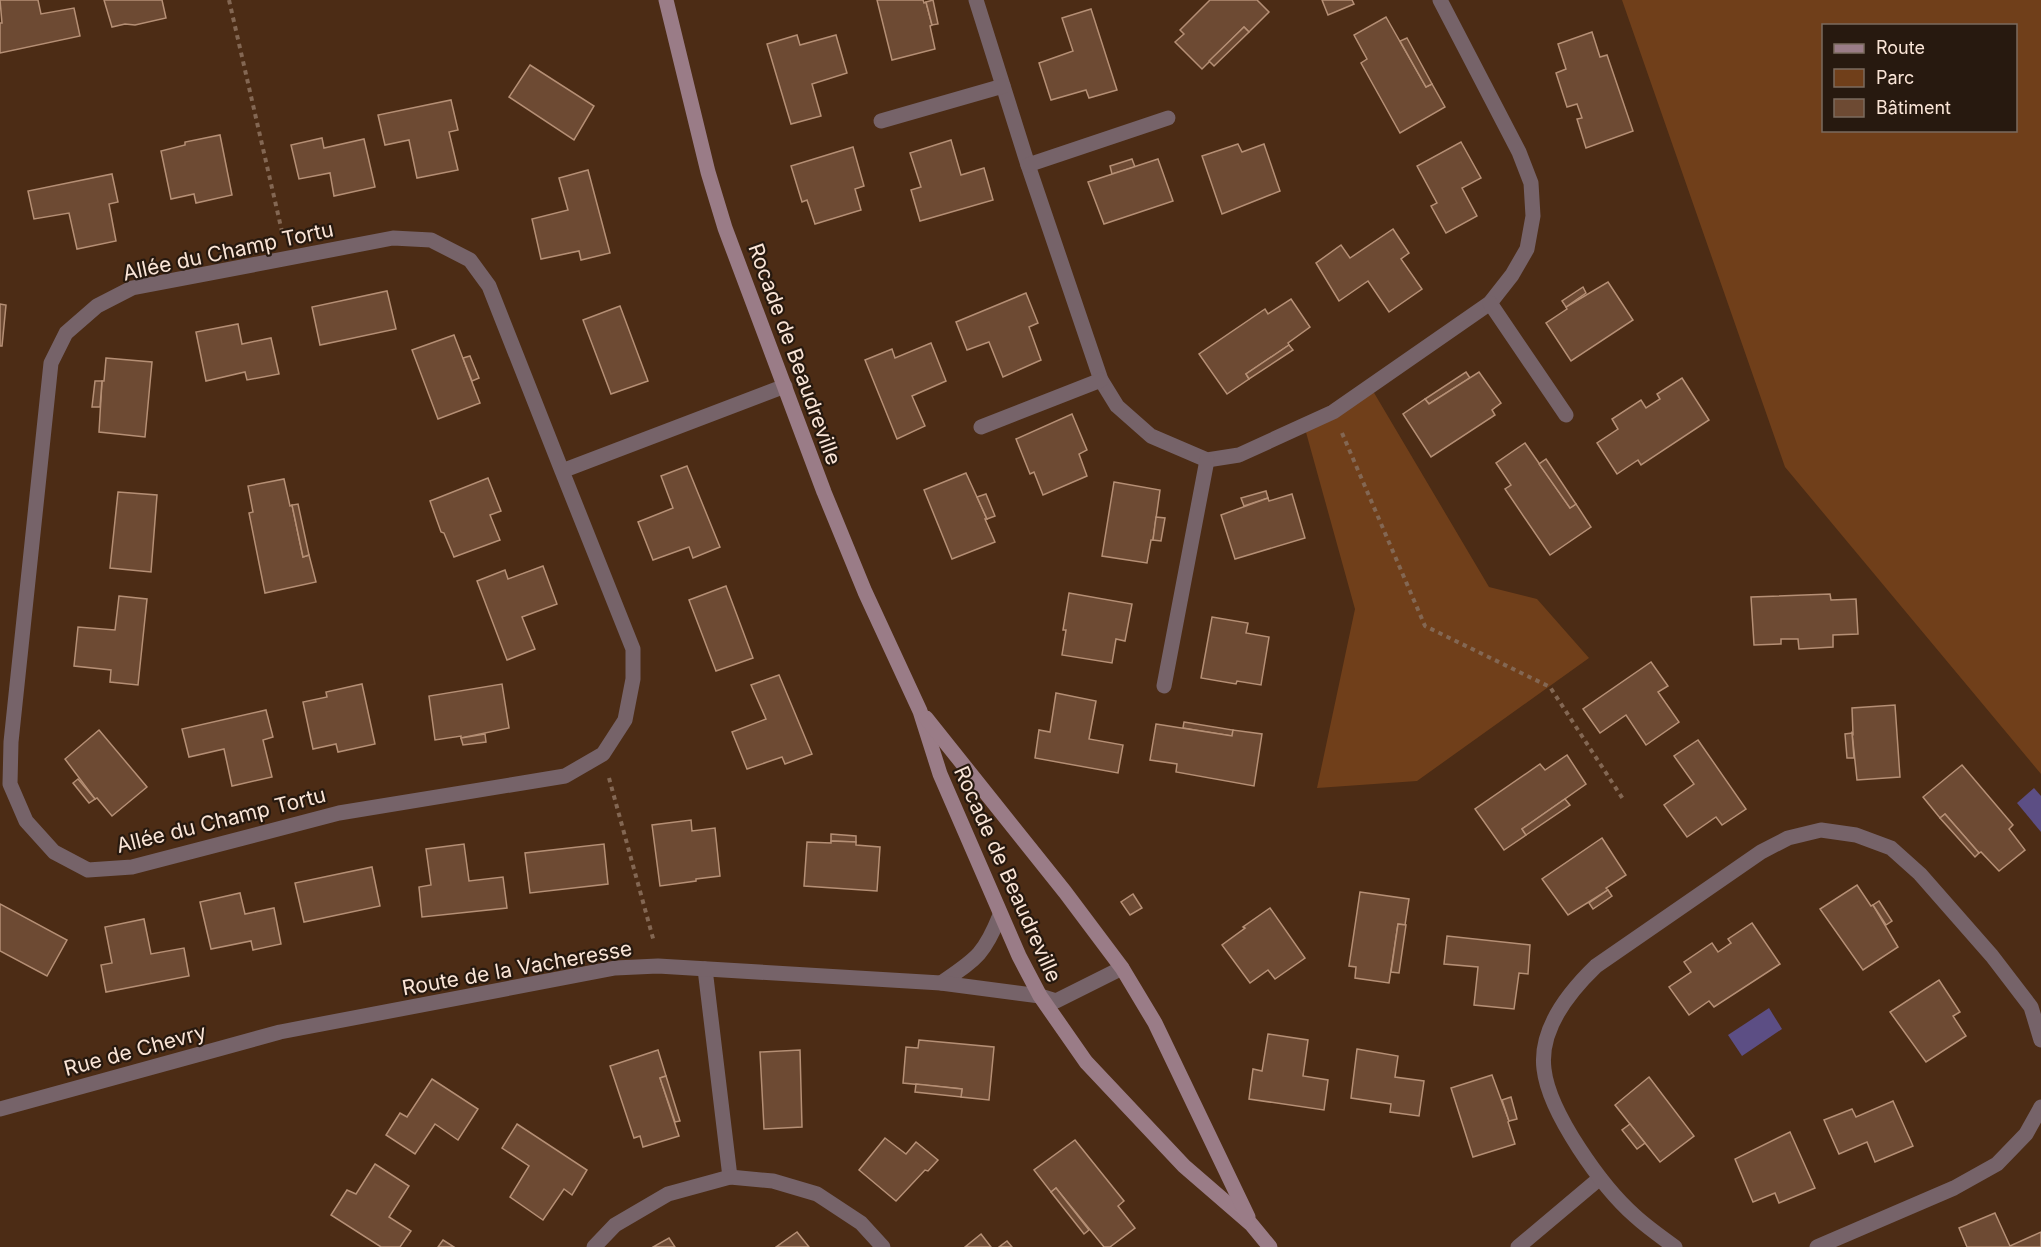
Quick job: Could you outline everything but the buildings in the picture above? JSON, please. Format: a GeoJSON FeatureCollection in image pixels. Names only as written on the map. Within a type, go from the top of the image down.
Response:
{"type":"FeatureCollection","features":[{"type":"Feature","properties":{"kind":"street","name":"Rocade de Beaudreville"},"geometry":{"type":"LineString","coordinates":[[666,0],[708,172],[725,228],[824,492],[860,580],[920,711],[940,774],[1000,915],[1040,996],[1086,1062],[1184,1166],[1251,1224],[1270,1247]]}},
{"type":"Feature","properties":{"kind":"street"},"geometry":{"type":"LineString","coordinates":[[976,0],[1028,165],[1101,380],[1117,406],[1151,436],[1207,460],[1239,455],[1333,412],[1490,303],[1512,276],[1527,249],[1533,216],[1531,183],[1519,152],[1440,0]]}},
{"type":"Feature","properties":{"kind":"street"},"geometry":{"type":"LineString","coordinates":[[881,121],[1004,86]]}},
{"type":"Feature","properties":{"kind":"street"},"geometry":{"type":"LineString","coordinates":[[1028,165],[1168,118]]}},
{"type":"Feature","properties":{"kind":"street","name":"Allée du Champ Tortu"},"geometry":{"type":"LineString","coordinates":[[393,238],[431,240],[470,260],[489,286],[633,649],[633,679],[625,720],[603,754],[565,776],[339,813],[132,867],[88,870],[54,852],[26,821],[10,784],[11,742],[51,363],[66,333],[97,306],[132,288],[288,259],[393,238]]}},
{"type":"Feature","properties":{"kind":"street"},"geometry":{"type":"LineString","coordinates":[[1490,303],[1566,415]]}},
{"type":"Feature","properties":{"kind":"street"},"geometry":{"type":"LineString","coordinates":[[981,427],[1101,380]]}},
{"type":"Feature","properties":{"kind":"street"},"geometry":{"type":"LineString","coordinates":[[562,471],[784,386]]}},
{"type":"Feature","properties":{"kind":"street"},"geometry":{"type":"LineString","coordinates":[[1164,686],[1207,460]]}},
{"type":"Feature","properties":{"kind":"street","name":"Rocade de Beaudreville"},"geometry":{"type":"LineString","coordinates":[[920,711],[1065,892],[1122,968],[1155,1023],[1251,1224]]}},
{"type":"Feature","properties":{"kind":"street"},"geometry":{"type":"LineString","coordinates":[[1675,1247],[1634,1215],[1600,1178],[1571,1133],[1554,1103],[1544,1069],[1546,1045],[1557,1013],[1573,988],[1596,966],[1761,852],[1788,838],[1821,830],[1856,835],[1891,848],[1920,874],[1992,956],[2031,1007],[2041,1040]]}},
{"type":"Feature","properties":{"kind":"street"},"geometry":{"type":"LineString","coordinates":[[941,982],[976,960],[990,941],[1000,915]]}},
{"type":"Feature","properties":{"kind":"street","name":"Route de la Vacheresse"},"geometry":{"type":"LineString","coordinates":[[280,1032],[615,968],[658,966],[941,982],[1040,996],[1056,1001],[1122,968]]}},
{"type":"Feature","properties":{"kind":"street"},"geometry":{"type":"LineString","coordinates":[[705,969],[730,1177]]}},
{"type":"Feature","properties":{"kind":"street","name":"Rue de Chevry"},"geometry":{"type":"LineString","coordinates":[[0,1109],[280,1032]]}},
{"type":"Feature","properties":{"kind":"street"},"geometry":{"type":"LineString","coordinates":[[1817,1247],[1954,1188],[1997,1164],[2026,1134],[2041,1107]]}},
{"type":"Feature","properties":{"kind":"street"},"geometry":{"type":"LineString","coordinates":[[594,1247],[615,1225],[668,1194],[730,1177],[773,1181],[817,1194],[861,1224],[883,1247]]}},
{"type":"Feature","properties":{"kind":"street"},"geometry":{"type":"LineString","coordinates":[[1518,1247],[1600,1178]]}},
{"type":"Feature","properties":{"kind":"path"},"geometry":{"type":"LineString","coordinates":[[229,0],[288,259]]}},
{"type":"Feature","properties":{"kind":"path"},"geometry":{"type":"LineString","coordinates":[[1333,412],[1425,626],[1550,687],[1623,799]]}},
{"type":"Feature","properties":{"kind":"path"},"geometry":{"type":"LineString","coordinates":[[603,754],[658,966]]}},
{"type":"Feature","properties":{"kind":"green space"},"geometry":{"type":"Polygon","coordinates":[[[1622,0],[2041,0],[2041,774],[1785,467],[1622,0]]]}},
{"type":"Feature","properties":{"kind":"green space"},"geometry":{"type":"Polygon","coordinates":[[[1370,386],[1489,587],[1537,599],[1589,658],[1417,781],[1317,788],[1355,609],[1304,425],[1370,386]]]}},
{"type":"Feature","properties":{"kind":"shaded area"},"geometry":{"type":"Polygon","coordinates":[[[2034,788],[2041,796],[2041,832],[2017,803],[2034,788]]]}},
{"type":"Feature","properties":{"kind":"shaded area"},"geometry":{"type":"Polygon","coordinates":[[[1769,1008],[1782,1029],[1742,1056],[1728,1035],[1769,1008]]]}}]}
